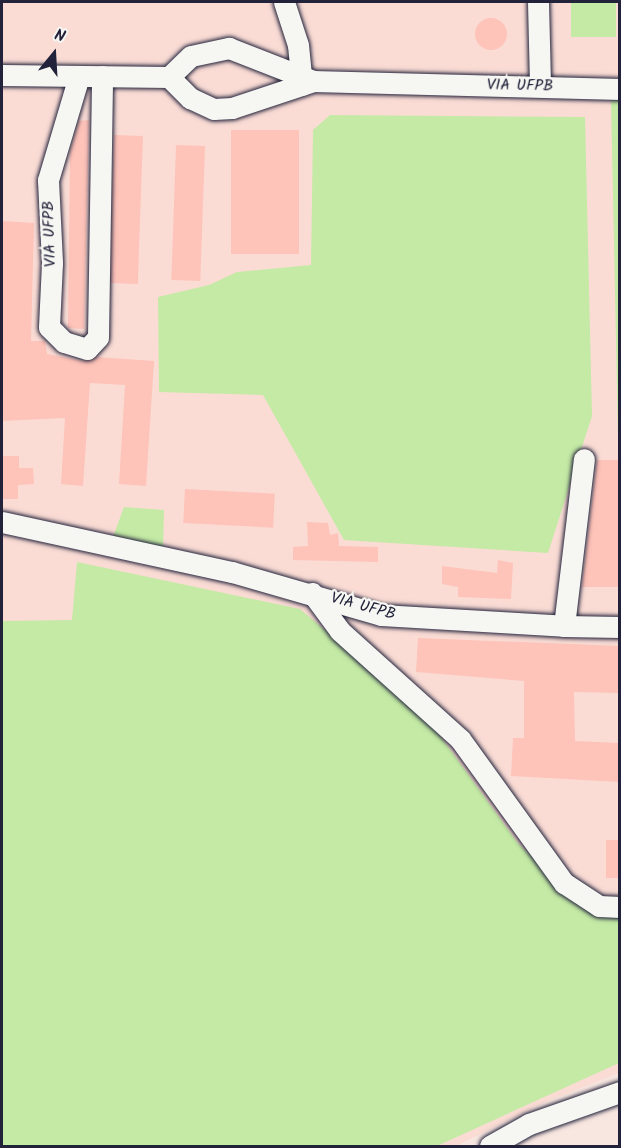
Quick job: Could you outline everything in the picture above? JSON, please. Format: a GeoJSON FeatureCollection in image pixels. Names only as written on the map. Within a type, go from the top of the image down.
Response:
{"type":"FeatureCollection","features":[{"type":"Feature","properties":{"kind":"street"},"geometry":{"type":"LineString","coordinates":[[284,2],[298,45],[306,80]]}},
{"type":"Feature","properties":{"kind":"street"},"geometry":{"type":"LineString","coordinates":[[538,2],[540,86]]}},
{"type":"Feature","properties":{"kind":"street","name":"VIA UFPB"},"geometry":{"type":"LineString","coordinates":[[306,80],[232,108],[214,109],[190,98],[169,77],[191,56],[230,48],[306,80],[620,88]]}},
{"type":"Feature","properties":{"kind":"street"},"geometry":{"type":"LineString","coordinates":[[2,75],[169,77]]}},
{"type":"Feature","properties":{"kind":"street","name":"VIA UFPB"},"geometry":{"type":"LineString","coordinates":[[79,76],[48,180],[52,263],[50,327],[64,342],[87,349],[98,337],[102,76]]}},
{"type":"Feature","properties":{"kind":"street"},"geometry":{"type":"LineString","coordinates":[[564,626],[584,459]]}},
{"type":"Feature","properties":{"kind":"street","name":"VIA UFPB"},"geometry":{"type":"LineString","coordinates":[[2,522],[312,593],[381,615],[564,626],[620,627]]}},
{"type":"Feature","properties":{"kind":"street"},"geometry":{"type":"LineString","coordinates":[[312,593],[340,631],[460,739],[564,883],[599,906],[620,907]]}},
{"type":"Feature","properties":{"kind":"street"},"geometry":{"type":"LineString","coordinates":[[490,1146],[529,1124],[620,1092]]}},
{"type":"Feature","properties":{"kind":"shaded area"},"geometry":{"type":"Polygon","coordinates":[[[2,2],[619,2],[619,1073],[548,1101],[456,1146],[2,1146],[2,2]]]}},
{"type":"Feature","properties":{"kind":"green space"},"geometry":{"type":"Polygon","coordinates":[[[571,2],[616,2],[616,37],[571,37],[571,2]]]}},
{"type":"Feature","properties":{"kind":"green space"},"geometry":{"type":"Polygon","coordinates":[[[611,100],[620,100],[619,438],[618,438],[611,100]]]}},
{"type":"Feature","properties":{"kind":"green space"},"geometry":{"type":"Polygon","coordinates":[[[330,115],[585,117],[592,416],[548,553],[344,540],[263,395],[159,392],[158,297],[209,285],[237,272],[311,265],[313,130],[330,115]]]}},
{"type":"Feature","properties":{"kind":"green space"},"geometry":{"type":"Polygon","coordinates":[[[124,507],[164,510],[163,551],[113,537],[124,507]]]}},
{"type":"Feature","properties":{"kind":"green space"},"geometry":{"type":"Polygon","coordinates":[[[77,562],[300,609],[423,712],[517,842],[580,905],[619,912],[619,1063],[437,1146],[2,1146],[2,621],[72,620],[77,562]]]}},
{"type":"Feature","properties":{"kind":"building"},"geometry":{"type":"Polygon","coordinates":[[[491,18],[503,22],[507,34],[503,46],[491,50],[479,46],[475,34],[479,22],[491,18]]]}},
{"type":"Feature","properties":{"kind":"building"},"geometry":{"type":"Polygon","coordinates":[[[89,120],[84,329],[68,328],[70,152],[79,121],[89,120]]]}},
{"type":"Feature","properties":{"kind":"building"},"geometry":{"type":"Polygon","coordinates":[[[231,130],[299,130],[299,254],[231,254],[231,130]]]}},
{"type":"Feature","properties":{"kind":"building"},"geometry":{"type":"Polygon","coordinates":[[[114,135],[143,136],[138,284],[109,283],[114,135]]]}},
{"type":"Feature","properties":{"kind":"building"},"geometry":{"type":"Polygon","coordinates":[[[176,145],[205,146],[200,281],[171,280],[176,145]]]}},
{"type":"Feature","properties":{"kind":"building"},"geometry":{"type":"Polygon","coordinates":[[[2,221],[34,223],[31,341],[45,341],[47,354],[83,361],[97,357],[154,361],[146,486],[119,484],[125,385],[90,383],[83,486],[61,484],[65,418],[2,421],[2,221]]]}},
{"type":"Feature","properties":{"kind":"building"},"geometry":{"type":"Polygon","coordinates":[[[2,456],[19,456],[19,468],[33,468],[34,484],[18,485],[18,499],[2,499],[2,456]]]}},
{"type":"Feature","properties":{"kind":"building"},"geometry":{"type":"Polygon","coordinates":[[[597,460],[620,460],[620,587],[582,587],[597,460]]]}},
{"type":"Feature","properties":{"kind":"building"},"geometry":{"type":"Polygon","coordinates":[[[185,489],[275,494],[273,528],[183,523],[185,489]]]}},
{"type":"Feature","properties":{"kind":"building"},"geometry":{"type":"Polygon","coordinates":[[[307,522],[328,523],[330,535],[338,533],[339,546],[378,547],[378,562],[293,560],[293,547],[308,546],[307,522]]]}},
{"type":"Feature","properties":{"kind":"building"},"geometry":{"type":"Polygon","coordinates":[[[498,560],[513,563],[511,599],[458,597],[458,587],[442,584],[442,566],[497,573],[498,560]]]}},
{"type":"Feature","properties":{"kind":"building"},"geometry":{"type":"Polygon","coordinates":[[[418,638],[620,646],[620,693],[574,692],[575,741],[620,743],[620,782],[511,776],[513,738],[524,738],[524,681],[416,672],[418,638]]]}},
{"type":"Feature","properties":{"kind":"building"},"geometry":{"type":"Polygon","coordinates":[[[606,840],[620,840],[620,878],[606,878],[606,840]]]}}]}
